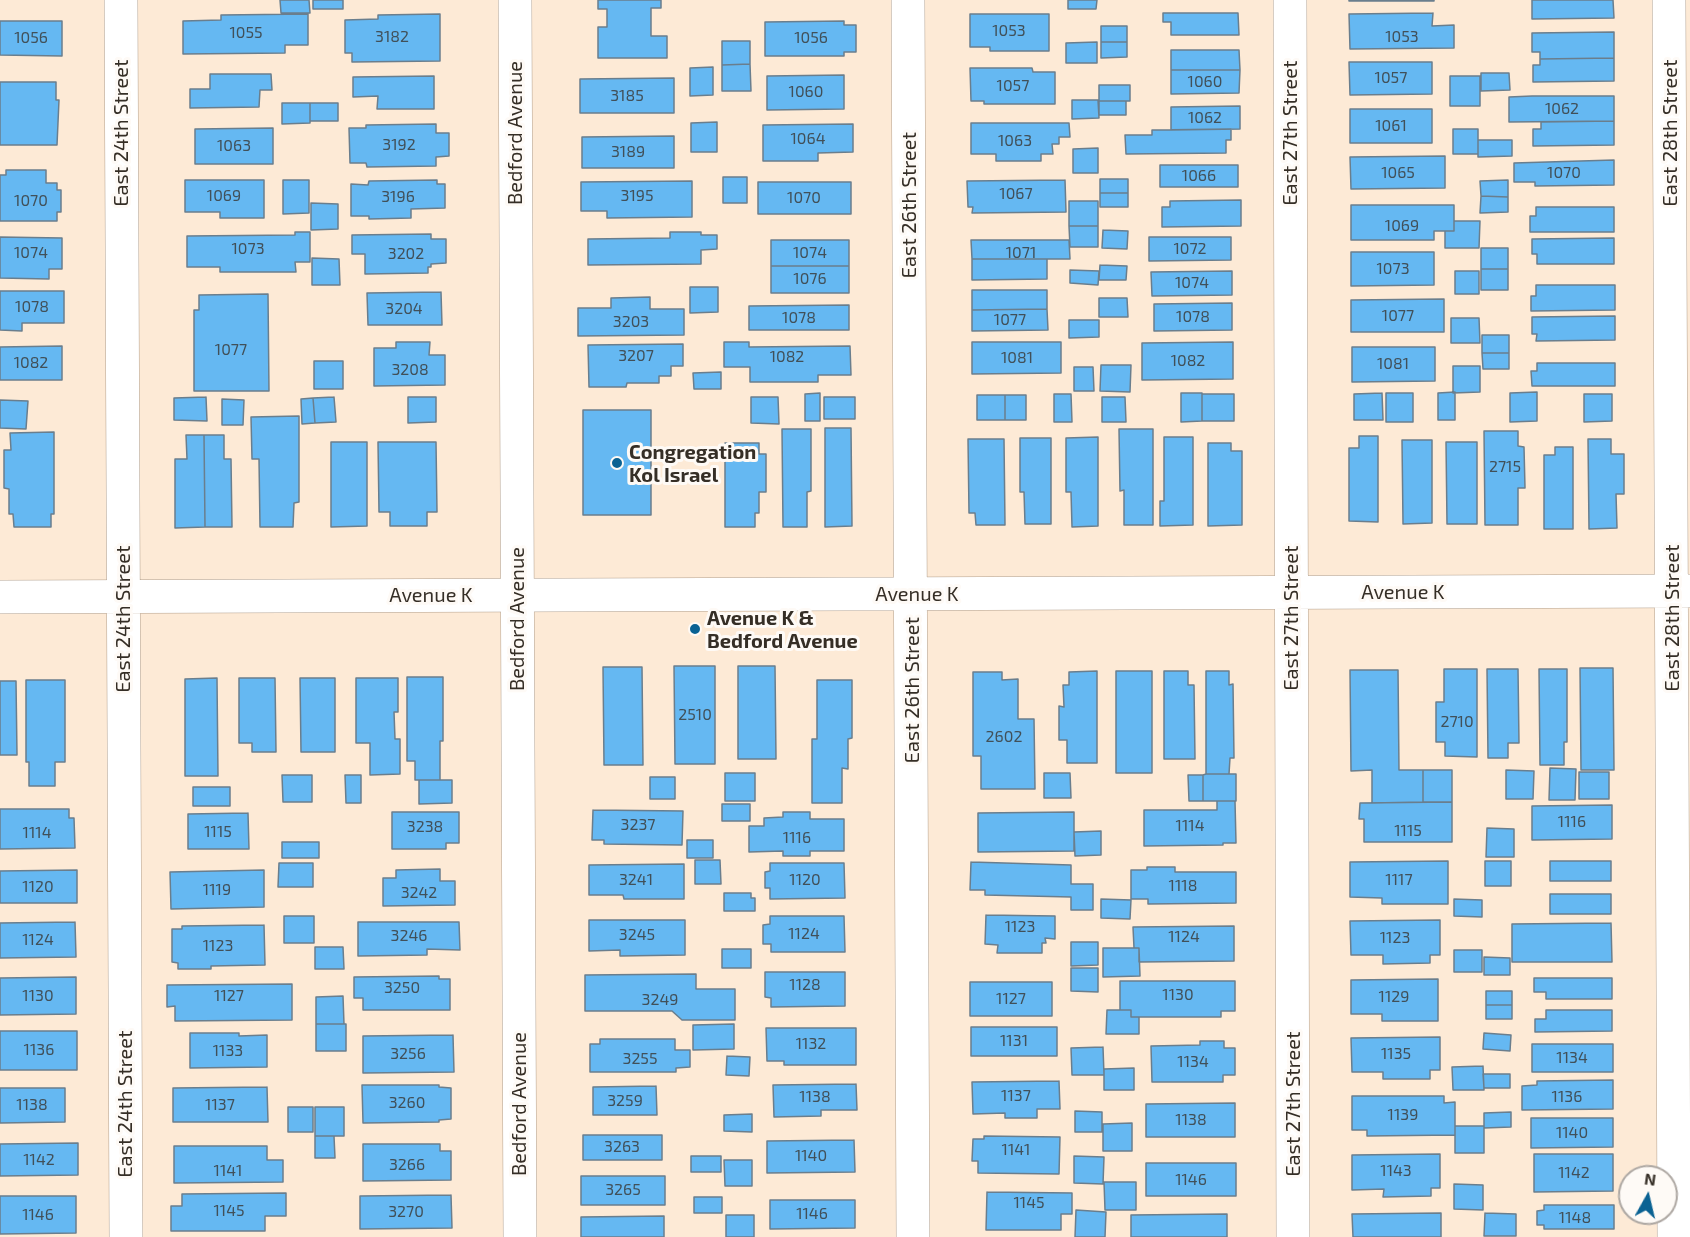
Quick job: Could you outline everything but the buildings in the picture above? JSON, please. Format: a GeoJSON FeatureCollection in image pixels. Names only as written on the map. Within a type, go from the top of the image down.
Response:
{"type":"FeatureCollection","features":[{"type":"Feature","properties":{"kind":"street","name":"East 24th Street"},"geometry":{"type":"LineString","coordinates":[[120,0],[126,1237]]}},
{"type":"Feature","properties":{"kind":"street","name":"Bedford Avenue"},"geometry":{"type":"LineString","coordinates":[[514,0],[520,1237]]}},
{"type":"Feature","properties":{"kind":"street","name":"East 26th Street"},"geometry":{"type":"LineString","coordinates":[[908,0],[913,1237]]}},
{"type":"Feature","properties":{"kind":"street","name":"East 27th Street"},"geometry":{"type":"LineString","coordinates":[[1290,0],[1293,1237]]}},
{"type":"Feature","properties":{"kind":"street","name":"East 28th Street"},"geometry":{"type":"LineString","coordinates":[[1670,0],[1681,591],[1674,1237]]}},
{"type":"Feature","properties":{"kind":"street","name":"Avenue K"},"geometry":{"type":"LineString","coordinates":[[0,597],[1681,591]]}},
{"type":"Feature","properties":{"kind":"place","name":"Congregation Kol Israel"},"geometry":{"type":"Point","coordinates":[617,463]}},
{"type":"Feature","properties":{"kind":"place","name":"Avenue K & Bedford Avenue"},"geometry":{"type":"Point","coordinates":[695,629]}}]}
